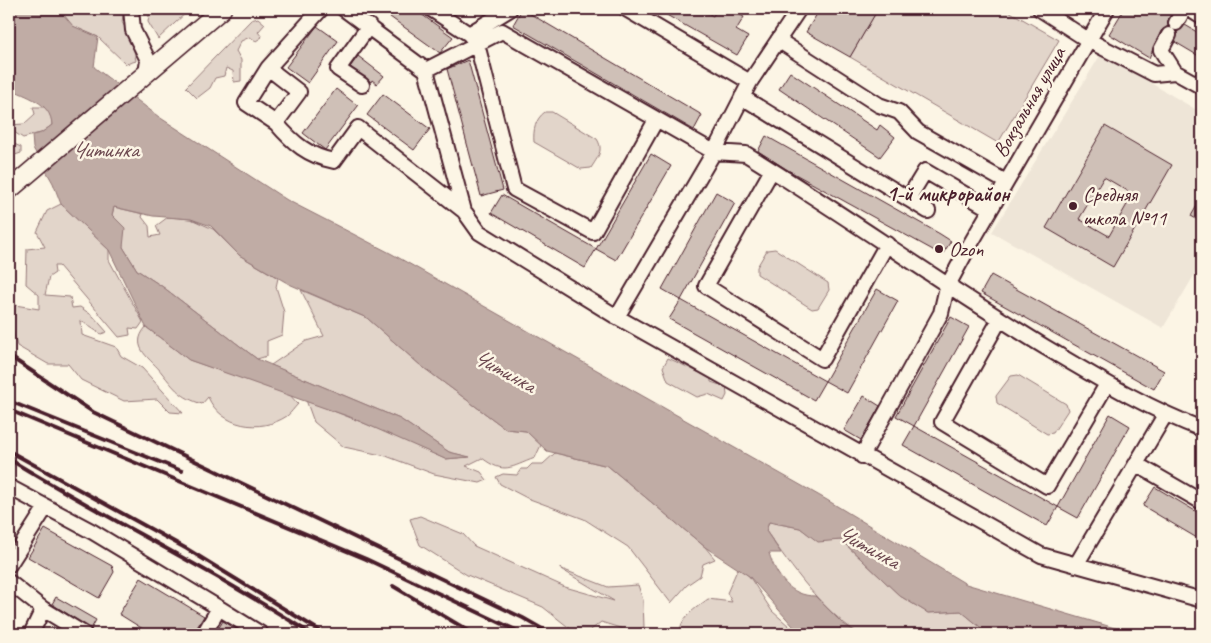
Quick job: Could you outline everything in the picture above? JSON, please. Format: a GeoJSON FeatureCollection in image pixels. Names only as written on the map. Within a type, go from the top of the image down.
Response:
{"type":"FeatureCollection","features":[{"type":"Feature","properties":{"kind":"main road"},"geometry":{"type":"LineString","coordinates":[[9,190],[222,9]]}},
{"type":"Feature","properties":{"kind":"street"},"geometry":{"type":"LineString","coordinates":[[131,9],[133,30],[148,60],[146,74]]}},
{"type":"Feature","properties":{"kind":"street"},"geometry":{"type":"LineString","coordinates":[[321,9],[268,68],[246,102],[276,123],[291,141],[316,158],[334,161],[358,128],[464,212],[478,232],[617,317],[862,456],[1041,555],[1202,600]]}},
{"type":"Feature","properties":{"kind":"street"},"geometry":{"type":"LineString","coordinates":[[344,9],[426,70],[464,212]]}},
{"type":"Feature","properties":{"kind":"street"},"geometry":{"type":"LineString","coordinates":[[431,9],[473,39],[514,189],[593,232],[656,120]]}},
{"type":"Feature","properties":{"kind":"street"},"geometry":{"type":"LineString","coordinates":[[426,70],[473,39],[510,9]]}},
{"type":"Feature","properties":{"kind":"street"},"geometry":{"type":"LineString","coordinates":[[626,9],[750,82]]}},
{"type":"Feature","properties":{"kind":"street"},"geometry":{"type":"LineString","coordinates":[[617,317],[714,152],[750,82],[799,9]]}},
{"type":"Feature","properties":{"kind":"street"},"geometry":{"type":"LineString","coordinates":[[1040,9],[1088,40],[1154,74],[1175,72]]}},
{"type":"Feature","properties":{"kind":"street","name":"Вокзальная улица"},"geometry":{"type":"LineString","coordinates":[[862,456],[940,313],[947,286],[1107,9]]}},
{"type":"Feature","properties":{"kind":"street"},"geometry":{"type":"LineString","coordinates":[[1176,22],[1184,9]]}},
{"type":"Feature","properties":{"kind":"street"},"geometry":{"type":"LineString","coordinates":[[1190,9],[1202,17]]}},
{"type":"Feature","properties":{"kind":"street"},"geometry":{"type":"LineString","coordinates":[[362,85],[338,69],[369,26]]}},
{"type":"Feature","properties":{"kind":"street"},"geometry":{"type":"LineString","coordinates":[[473,39],[502,31],[714,152],[746,154],[887,244],[947,286],[1107,384],[1165,415],[1202,429]]}},
{"type":"Feature","properties":{"kind":"street"},"geometry":{"type":"LineString","coordinates":[[1169,35],[1161,50],[1175,72],[1202,87]]}},
{"type":"Feature","properties":{"kind":"street"},"geometry":{"type":"LineString","coordinates":[[778,40],[879,105],[899,112],[918,132],[1006,182]]}},
{"type":"Feature","properties":{"kind":"street"},"geometry":{"type":"LineString","coordinates":[[268,68],[299,92],[276,123]]}},
{"type":"Feature","properties":{"kind":"street"},"geometry":{"type":"LineString","coordinates":[[742,97],[928,211]]}},
{"type":"Feature","properties":{"kind":"street"},"geometry":{"type":"LineString","coordinates":[[772,170],[706,286],[822,359],[887,244]]}},
{"type":"Feature","properties":{"kind":"street"},"geometry":{"type":"LineString","coordinates":[[908,199],[924,171],[990,209]]}},
{"type":"Feature","properties":{"kind":"street"},"geometry":{"type":"LineString","coordinates":[[1000,319],[942,422],[1047,486],[1107,384]]}},
{"type":"Feature","properties":{"kind":"street"},"geometry":{"type":"LineString","coordinates":[[1076,565],[1165,415]]}},
{"type":"Feature","properties":{"kind":"street"},"geometry":{"type":"LineString","coordinates":[[1136,464],[1202,502]]}},
{"type":"Feature","properties":{"kind":"street"},"geometry":{"type":"LineString","coordinates":[[9,487],[261,634]]}},
{"type":"Feature","properties":{"kind":"street"},"geometry":{"type":"LineString","coordinates":[[9,565],[46,507]]}},
{"type":"Feature","properties":{"kind":"street"},"geometry":{"type":"LineString","coordinates":[[9,582],[43,609],[84,634]]}},
{"type":"Feature","properties":{"kind":"street"},"geometry":{"type":"LineString","coordinates":[[204,634],[219,608]]}},
{"type":"Feature","properties":{"kind":"street"},"geometry":{"type":"LineString","coordinates":[[32,634],[43,609]]}},
{"type":"Feature","properties":{"kind":"shaded area"},"geometry":{"type":"Polygon","coordinates":[[[61,9],[124,9],[122,22],[132,40],[136,61],[126,64],[98,37],[69,25],[61,9]]]}},
{"type":"Feature","properties":{"kind":"shaded area"},"geometry":{"type":"Polygon","coordinates":[[[150,9],[190,9],[158,39],[148,22],[150,9]]]}},
{"type":"Feature","properties":{"kind":"shaded area"},"geometry":{"type":"Polygon","coordinates":[[[878,9],[1005,9],[1059,40],[998,143],[850,57],[878,9]]]}},
{"type":"Feature","properties":{"kind":"shaded area"},"geometry":{"type":"Polygon","coordinates":[[[258,18],[265,24],[258,32],[262,37],[256,41],[250,37],[241,41],[236,51],[241,60],[241,81],[234,82],[233,71],[226,68],[224,76],[215,78],[210,88],[197,98],[186,87],[251,20],[258,18]]]}},
{"type":"Feature","properties":{"kind":"shaded area"},"geometry":{"type":"Polygon","coordinates":[[[1101,54],[1202,113],[1202,262],[1163,328],[992,232],[1101,54]]]}},
{"type":"Feature","properties":{"kind":"shaded area"},"geometry":{"type":"Polygon","coordinates":[[[33,107],[46,107],[52,116],[52,125],[41,133],[23,138],[14,132],[11,136],[14,144],[21,147],[21,153],[9,157],[9,125],[24,124],[35,114],[33,107]]]}},
{"type":"Feature","properties":{"kind":"shaded area"},"geometry":{"type":"Polygon","coordinates":[[[545,112],[552,112],[597,139],[600,150],[591,168],[581,169],[534,142],[535,126],[545,112]]]}},
{"type":"Feature","properties":{"kind":"shaded area"},"geometry":{"type":"Polygon","coordinates":[[[61,204],[109,250],[109,260],[143,322],[138,329],[129,328],[130,335],[119,337],[59,266],[54,266],[55,273],[49,277],[45,295],[70,297],[72,308],[80,307],[93,316],[107,332],[101,334],[81,321],[82,335],[116,347],[121,356],[142,368],[183,413],[170,412],[157,399],[124,401],[81,380],[68,364],[48,364],[17,346],[13,330],[9,331],[9,304],[39,309],[39,295],[26,284],[27,249],[45,247],[37,232],[47,211],[61,204]]]}},
{"type":"Feature","properties":{"kind":"shaded area"},"geometry":{"type":"Polygon","coordinates":[[[114,207],[143,214],[142,217],[149,226],[150,237],[160,235],[156,226],[168,217],[191,219],[213,229],[239,255],[278,278],[276,287],[284,312],[282,335],[267,341],[267,356],[257,359],[163,287],[137,270],[123,247],[112,215],[114,207]]]}},
{"type":"Feature","properties":{"kind":"shaded area"},"geometry":{"type":"Polygon","coordinates":[[[775,249],[828,283],[829,290],[818,308],[812,309],[757,274],[757,267],[767,250],[775,249]]]}},
{"type":"Feature","properties":{"kind":"shaded area"},"geometry":{"type":"Polygon","coordinates":[[[301,290],[367,318],[420,365],[506,429],[526,431],[541,445],[535,458],[508,468],[496,466],[482,458],[466,466],[481,472],[487,480],[480,483],[434,474],[386,456],[344,447],[314,422],[306,400],[391,434],[445,459],[468,457],[449,452],[400,419],[271,365],[306,341],[324,336],[301,290]]]}},
{"type":"Feature","properties":{"kind":"shaded area"},"geometry":{"type":"Polygon","coordinates":[[[146,327],[189,360],[289,394],[298,404],[287,416],[265,425],[254,426],[232,421],[214,407],[208,397],[202,404],[188,398],[175,388],[148,358],[141,347],[141,334],[146,327]]]}},
{"type":"Feature","properties":{"kind":"shaded area"},"geometry":{"type":"Polygon","coordinates":[[[668,358],[698,372],[703,370],[711,375],[711,382],[726,387],[727,395],[724,401],[708,394],[697,397],[668,381],[663,367],[668,358]]]}},
{"type":"Feature","properties":{"kind":"shaded area"},"geometry":{"type":"Polygon","coordinates":[[[1018,375],[1066,404],[1068,410],[1053,433],[1047,434],[997,403],[996,396],[1011,376],[1018,375]]]}},
{"type":"Feature","properties":{"kind":"shaded area"},"geometry":{"type":"Polygon","coordinates":[[[555,453],[608,466],[705,547],[715,559],[703,564],[700,576],[687,585],[671,603],[628,547],[584,519],[527,498],[500,484],[496,477],[503,474],[517,475],[521,469],[527,469],[532,464],[543,464],[555,453]]]}},
{"type":"Feature","properties":{"kind":"shaded area"},"geometry":{"type":"Polygon","coordinates":[[[420,516],[463,534],[474,546],[565,587],[614,601],[559,568],[608,587],[638,585],[643,600],[644,627],[633,632],[601,622],[586,634],[577,634],[543,607],[467,575],[420,545],[410,519],[420,516]]]}},
{"type":"Feature","properties":{"kind":"shaded area"},"geometry":{"type":"Polygon","coordinates":[[[769,522],[800,528],[818,541],[841,540],[900,596],[928,613],[961,611],[985,631],[986,634],[859,634],[845,624],[808,587],[766,531],[769,522]]]}},
{"type":"Feature","properties":{"kind":"shaded area"},"geometry":{"type":"Polygon","coordinates":[[[738,568],[749,576],[772,611],[798,634],[680,634],[680,628],[685,618],[708,599],[732,602],[727,593],[738,568]]]}},
{"type":"Feature","properties":{"kind":"water","name":"Читинка"},"geometry":{"type":"Polygon","coordinates":[[[9,9],[59,9],[73,26],[98,37],[94,67],[159,117],[287,200],[392,254],[827,500],[966,584],[1135,634],[1009,634],[985,631],[961,611],[928,613],[900,596],[841,540],[818,542],[800,528],[769,522],[766,531],[781,553],[769,553],[780,577],[798,593],[815,596],[842,623],[859,634],[800,634],[749,576],[705,547],[608,466],[547,451],[526,431],[506,429],[420,365],[367,318],[289,284],[239,255],[211,226],[191,219],[153,216],[114,207],[112,215],[125,228],[123,247],[137,270],[163,287],[257,359],[400,419],[449,452],[470,457],[445,459],[350,417],[189,360],[146,327],[109,250],[61,204],[53,183],[33,148],[32,135],[41,133],[52,125],[51,117],[36,101],[9,88],[9,9]]]}},
{"type":"Feature","properties":{"kind":"building"},"geometry":{"type":"Polygon","coordinates":[[[379,9],[414,9],[453,37],[440,53],[379,9]]]}},
{"type":"Feature","properties":{"kind":"building"},"geometry":{"type":"Polygon","coordinates":[[[522,9],[702,115],[694,130],[513,25],[522,9]]]}},
{"type":"Feature","properties":{"kind":"building"},"geometry":{"type":"Polygon","coordinates":[[[656,9],[700,9],[713,16],[717,9],[729,9],[744,17],[736,30],[748,37],[737,55],[656,9]]]}},
{"type":"Feature","properties":{"kind":"building"},"geometry":{"type":"Polygon","coordinates":[[[820,9],[878,9],[850,57],[806,32],[820,9]]]}},
{"type":"Feature","properties":{"kind":"building"},"geometry":{"type":"Polygon","coordinates":[[[1124,9],[1174,9],[1168,19],[1168,26],[1161,31],[1149,58],[1109,34],[1124,9]]]}},
{"type":"Feature","properties":{"kind":"building"},"geometry":{"type":"Polygon","coordinates":[[[1185,25],[1202,35],[1202,58],[1175,42],[1177,32],[1185,25]]]}},
{"type":"Feature","properties":{"kind":"building"},"geometry":{"type":"Polygon","coordinates":[[[317,26],[338,41],[308,83],[286,67],[317,26]]]}},
{"type":"Feature","properties":{"kind":"building"},"geometry":{"type":"Polygon","coordinates":[[[358,56],[384,76],[377,84],[372,80],[371,82],[350,67],[358,56]]]}},
{"type":"Feature","properties":{"kind":"building"},"geometry":{"type":"Polygon","coordinates":[[[468,60],[503,190],[481,196],[447,69],[468,60]]]}},
{"type":"Feature","properties":{"kind":"building"},"geometry":{"type":"Polygon","coordinates":[[[790,72],[877,130],[880,125],[895,137],[880,157],[779,89],[790,72]]]}},
{"type":"Feature","properties":{"kind":"building"},"geometry":{"type":"Polygon","coordinates":[[[336,89],[358,106],[325,150],[303,133],[336,89]]]}},
{"type":"Feature","properties":{"kind":"building"},"geometry":{"type":"Polygon","coordinates":[[[383,94],[430,129],[414,150],[367,115],[383,94]]]}},
{"type":"Feature","properties":{"kind":"building","name":"Средняя школа №11"},"geometry":{"type":"Polygon","coordinates":[[[1105,126],[1172,165],[1113,267],[1046,228],[1105,126]],[[1104,177],[1079,219],[1109,236],[1133,194],[1104,177]]]}},
{"type":"Feature","properties":{"kind":"building"},"geometry":{"type":"Polygon","coordinates":[[[766,136],[951,241],[942,255],[786,169],[758,151],[766,136]]]}},
{"type":"Feature","properties":{"kind":"building"},"geometry":{"type":"Polygon","coordinates":[[[651,154],[671,166],[616,260],[596,249],[651,154]]]}},
{"type":"Feature","properties":{"kind":"building"},"geometry":{"type":"Polygon","coordinates":[[[716,192],[735,203],[681,300],[662,289],[716,192]]]}},
{"type":"Feature","properties":{"kind":"building"},"geometry":{"type":"Polygon","coordinates":[[[502,195],[596,249],[585,268],[491,213],[502,195]]]}},
{"type":"Feature","properties":{"kind":"building"},"geometry":{"type":"Polygon","coordinates":[[[1202,197],[1202,222],[1191,216],[1202,197]]]}},
{"type":"Feature","properties":{"kind":"building"},"geometry":{"type":"Polygon","coordinates":[[[991,275],[1164,371],[1154,389],[981,293],[991,275]]]}},
{"type":"Feature","properties":{"kind":"building"},"geometry":{"type":"Polygon","coordinates":[[[877,289],[898,301],[847,393],[825,381],[877,289]]]}},
{"type":"Feature","properties":{"kind":"building"},"geometry":{"type":"Polygon","coordinates":[[[681,300],[825,381],[814,400],[669,319],[681,300]]]}},
{"type":"Feature","properties":{"kind":"building"},"geometry":{"type":"Polygon","coordinates":[[[951,317],[969,327],[914,426],[896,416],[951,317]]]}},
{"type":"Feature","properties":{"kind":"building"},"geometry":{"type":"Polygon","coordinates":[[[864,396],[880,406],[861,440],[844,430],[864,396]]]}},
{"type":"Feature","properties":{"kind":"building"},"geometry":{"type":"Polygon","coordinates":[[[1110,414],[1130,426],[1078,518],[1058,507],[1110,414]]]}},
{"type":"Feature","properties":{"kind":"building"},"geometry":{"type":"Polygon","coordinates":[[[914,426],[1058,507],[1047,526],[903,445],[914,426]]]}},
{"type":"Feature","properties":{"kind":"building"},"geometry":{"type":"Polygon","coordinates":[[[1155,487],[1202,515],[1202,541],[1143,506],[1155,487]]]}},
{"type":"Feature","properties":{"kind":"building"},"geometry":{"type":"Polygon","coordinates":[[[45,529],[112,566],[114,572],[99,598],[28,557],[45,529]]]}},
{"type":"Feature","properties":{"kind":"building"},"geometry":{"type":"Polygon","coordinates":[[[141,578],[204,616],[193,634],[151,634],[119,614],[141,578]]]}},
{"type":"Feature","properties":{"kind":"building"},"geometry":{"type":"Polygon","coordinates":[[[56,597],[96,620],[91,629],[52,604],[56,597]]]}},
{"type":"Feature","properties":{"kind":"building"},"geometry":{"type":"Polygon","coordinates":[[[223,621],[245,634],[215,634],[223,621]]]}},
{"type":"Feature","properties":{"kind":"railway"},"geometry":{"type":"LineString","coordinates":[[9,356],[93,412],[523,618],[551,634]]}},
{"type":"Feature","properties":{"kind":"railway"},"geometry":{"type":"LineString","coordinates":[[9,401],[182,471]]}},
{"type":"Feature","properties":{"kind":"railway"},"geometry":{"type":"LineString","coordinates":[[9,410],[366,559],[524,634]]}},
{"type":"Feature","properties":{"kind":"railway"},"geometry":{"type":"LineString","coordinates":[[9,451],[187,549],[325,634]]}},
{"type":"Feature","properties":{"kind":"railway"},"geometry":{"type":"LineString","coordinates":[[9,459],[236,588],[311,634]]}},
{"type":"Feature","properties":{"kind":"railway"},"geometry":{"type":"LineString","coordinates":[[393,586],[474,634]]}},
{"type":"Feature","properties":{"kind":"place","name":"Средняя школа №11"},"geometry":{"type":"Point","coordinates":[1073,206]}},
{"type":"Feature","properties":{"kind":"place","name":"Ozon"},"geometry":{"type":"Point","coordinates":[939,249]}},
{"type":"Feature","properties":{"kind":"district","name":"1-й микрорайон"},"geometry":{"type":"Point","coordinates":[948,193]}}]}
